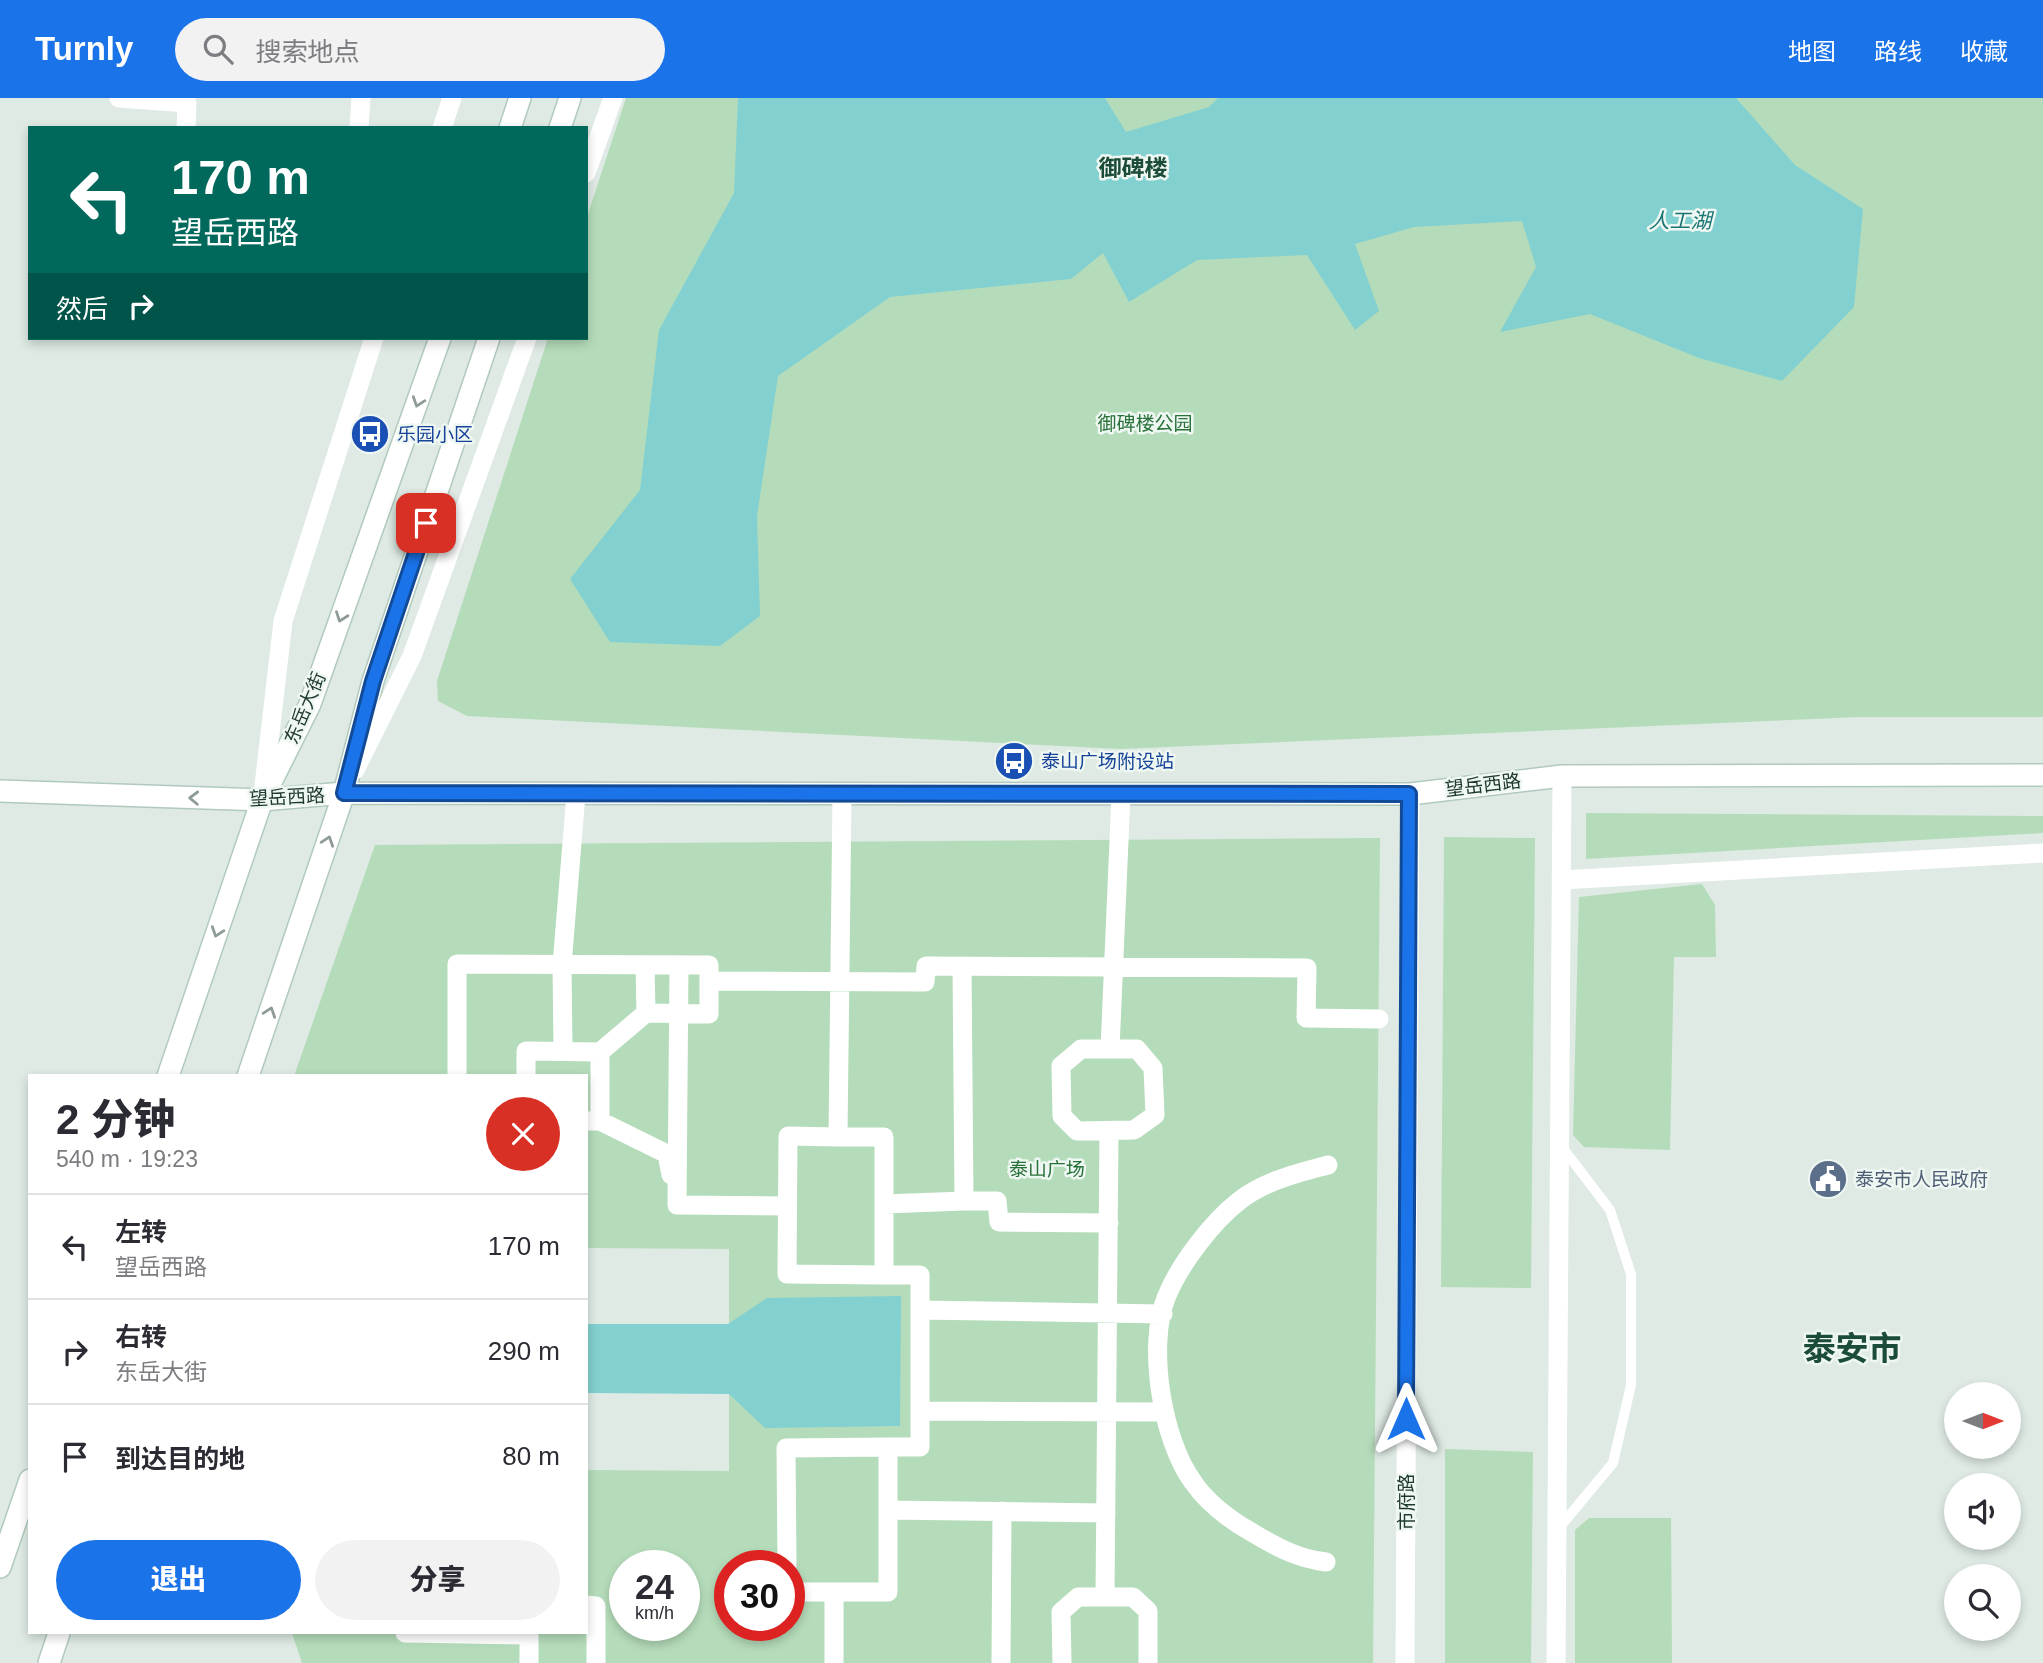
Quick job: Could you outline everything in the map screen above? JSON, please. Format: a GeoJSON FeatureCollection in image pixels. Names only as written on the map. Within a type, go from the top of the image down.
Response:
{"type":"FeatureCollection","features":[{"type":"Feature","properties":{"kind":"street"},"geometry":{"type":"LineString","coordinates":[[119,98],[187,103],[186,126]]}},
{"type":"Feature","properties":{"kind":"street"},"geometry":{"type":"LineString","coordinates":[[359,126],[361,98]]}},
{"type":"Feature","properties":{"kind":"street"},"geometry":{"type":"LineString","coordinates":[[443,126],[452,98]]}},
{"type":"Feature","properties":{"kind":"street"},"geometry":{"type":"LineString","coordinates":[[511,126],[520,98]]}},
{"type":"Feature","properties":{"kind":"street"},"geometry":{"type":"LineString","coordinates":[[560,126],[570,98]]}},
{"type":"Feature","properties":{"kind":"street"},"geometry":{"type":"LineString","coordinates":[[588,167],[613,98]]}},
{"type":"Feature","properties":{"kind":"street"},"geometry":{"type":"LineString","coordinates":[[262,800],[283,621],[373,340]]}},
{"type":"Feature","properties":{"kind":"street","name":"东岳大街"},"geometry":{"type":"LineString","coordinates":[[169,1074],[262,800],[310,704],[439,340]]}},
{"type":"Feature","properties":{"kind":"street"},"geometry":{"type":"LineString","coordinates":[[249,1074],[344,793],[373,681],[488,340]]}},
{"type":"Feature","properties":{"kind":"street"},"geometry":{"type":"LineString","coordinates":[[344,793],[412,656],[526,340]]}},
{"type":"Feature","properties":{"kind":"street","name":"望岳西路"},"geometry":{"type":"LineString","coordinates":[[0,792],[262,800],[344,793],[1409,794],[1562,776],[2043,775]]}},
{"type":"Feature","properties":{"kind":"street"},"geometry":{"type":"LineString","coordinates":[[1556,1663],[1562,776]]}},
{"type":"Feature","properties":{"kind":"street"},"geometry":{"type":"LineString","coordinates":[[563,1051],[562,965],[576,794]]}},
{"type":"Feature","properties":{"kind":"street"},"geometry":{"type":"LineString","coordinates":[[838,1137],[842,794]]}},
{"type":"Feature","properties":{"kind":"street"},"geometry":{"type":"LineString","coordinates":[[1110,1049],[1121,794]]}},
{"type":"Feature","properties":{"kind":"street","name":"市府路"},"geometry":{"type":"LineString","coordinates":[[1405,1663],[1409,794]]}},
{"type":"Feature","properties":{"kind":"street"},"geometry":{"type":"LineString","coordinates":[[1561,880],[2043,853]]}},
{"type":"Feature","properties":{"kind":"street"},"geometry":{"type":"LineString","coordinates":[[457,1074],[457,964],[709,965],[709,1014],[646,1013],[600,1052],[526,1051],[526,1074]]}},
{"type":"Feature","properties":{"kind":"street"},"geometry":{"type":"LineString","coordinates":[[645,965],[646,1013]]}},
{"type":"Feature","properties":{"kind":"street"},"geometry":{"type":"LineString","coordinates":[[677,1205],[678,965]]}},
{"type":"Feature","properties":{"kind":"street"},"geometry":{"type":"LineString","coordinates":[[709,981],[925,982],[926,966],[1307,968],[1306,1018],[1379,1019]]}},
{"type":"Feature","properties":{"kind":"street"},"geometry":{"type":"LineString","coordinates":[[962,966],[964,1202]]}},
{"type":"Feature","properties":{"kind":"street"},"geometry":{"type":"LineString","coordinates":[[1081,1049],[1137,1049],[1153,1068],[1155,1115],[1134,1130],[1109,1131],[1077,1131],[1062,1116],[1061,1066],[1081,1049]]}},
{"type":"Feature","properties":{"kind":"street"},"geometry":{"type":"LineString","coordinates":[[600,1052],[593,1121],[667,1154],[677,1205]]}},
{"type":"Feature","properties":{"kind":"street"},"geometry":{"type":"LineString","coordinates":[[1105,1597],[1109,1131]]}},
{"type":"Feature","properties":{"kind":"street"},"geometry":{"type":"LineString","coordinates":[[787,1550],[786,1447],[919,1447],[920,1411],[920,1275],[884,1275],[787,1274],[788,1136],[884,1137],[884,1275]]}},
{"type":"Feature","properties":{"kind":"street"},"geometry":{"type":"LineString","coordinates":[[1326,1562],[1307,1560],[1275,1546],[1227,1518],[1192,1481],[1164,1412],[1156,1362],[1166,1299],[1201,1240],[1240,1200],[1285,1177],[1328,1165]]}},
{"type":"Feature","properties":{"kind":"street"},"geometry":{"type":"LineString","coordinates":[[884,1204],[998,1202],[999,1222],[1109,1223]]}},
{"type":"Feature","properties":{"kind":"street"},"geometry":{"type":"LineString","coordinates":[[677,1205],[787,1206]]}},
{"type":"Feature","properties":{"kind":"street"},"geometry":{"type":"LineString","coordinates":[[920,1310],[1163,1314]]}},
{"type":"Feature","properties":{"kind":"street"},"geometry":{"type":"LineString","coordinates":[[920,1411],[1164,1412]]}},
{"type":"Feature","properties":{"kind":"street"},"geometry":{"type":"LineString","coordinates":[[805,1592],[888,1592],[888,1447]]}},
{"type":"Feature","properties":{"kind":"street"},"geometry":{"type":"LineString","coordinates":[[0,1567],[28,1486]]}},
{"type":"Feature","properties":{"kind":"street"},"geometry":{"type":"LineString","coordinates":[[888,1510],[1106,1513]]}},
{"type":"Feature","properties":{"kind":"street"},"geometry":{"type":"LineString","coordinates":[[1001,1663],[1002,1511]]}},
{"type":"Feature","properties":{"kind":"street"},"geometry":{"type":"LineString","coordinates":[[834,1592],[834,1663]]}},
{"type":"Feature","properties":{"kind":"street"},"geometry":{"type":"LineString","coordinates":[[1062,1663],[1061,1612],[1078,1597],[1133,1597],[1148,1611],[1148,1663]]}},
{"type":"Feature","properties":{"kind":"street"},"geometry":{"type":"LineString","coordinates":[[588,1605],[596,1605],[596,1663]]}},
{"type":"Feature","properties":{"kind":"street"},"geometry":{"type":"LineString","coordinates":[[49,1663],[59,1634]]}},
{"type":"Feature","properties":{"kind":"street"},"geometry":{"type":"LineString","coordinates":[[529,1634],[529,1663]]}},
{"type":"Feature","properties":{"kind":"lane"},"geometry":{"type":"LineString","coordinates":[[1557,1532],[1613,1462],[1631,1385],[1631,1274],[1610,1210],[1559,1143]]}},
{"type":"Feature","properties":{"kind":"green space","name":"御碑楼公园"},"geometry":{"type":"Polygon","coordinates":[[[626,98],[2043,98],[2043,717],[1858,717],[1120,749],[467,716],[438,701],[437,681],[547,340],[588,340],[588,214],[626,98]]]}},
{"type":"Feature","properties":{"kind":"green space"},"geometry":{"type":"Polygon","coordinates":[[[1586,813],[2043,816],[2043,833],[1586,859],[1586,813]]]}},
{"type":"Feature","properties":{"kind":"green space"},"geometry":{"type":"Polygon","coordinates":[[[1444,837],[1535,838],[1531,1288],[1441,1287],[1444,837]]]}},
{"type":"Feature","properties":{"kind":"green space","name":"泰山广场"},"geometry":{"type":"Polygon","coordinates":[[[1380,838],[1373,1663],[302,1663],[292,1634],[588,1634],[588,1470],[729,1471],[729,1249],[588,1248],[588,1074],[295,1074],[375,845],[1380,838]]]}},
{"type":"Feature","properties":{"kind":"green space"},"geometry":{"type":"Polygon","coordinates":[[[1702,884],[1715,905],[1716,957],[1674,957],[1670,1150],[1584,1147],[1573,1135],[1579,897],[1702,884]]]}},
{"type":"Feature","properties":{"kind":"green space"},"geometry":{"type":"Polygon","coordinates":[[[1445,1449],[1533,1452],[1531,1663],[1445,1663],[1445,1449]]]}},
{"type":"Feature","properties":{"kind":"green space"},"geometry":{"type":"Polygon","coordinates":[[[1589,1518],[1671,1518],[1672,1663],[1575,1663],[1575,1530],[1589,1518]]]}},
{"type":"Feature","properties":{"kind":"water","name":"人工湖"},"geometry":{"type":"Polygon","coordinates":[[[738,98],[1105,98],[1126,132],[1209,107],[1218,98],[1736,98],[1795,165],[1863,209],[1854,307],[1782,381],[1699,358],[1590,314],[1500,332],[1536,267],[1522,221],[1414,227],[1355,244],[1379,311],[1355,330],[1307,255],[1197,260],[1129,302],[1103,253],[1071,279],[890,297],[778,376],[757,516],[760,616],[720,646],[610,642],[570,579],[640,490],[659,330],[734,193],[738,98]]]}},
{"type":"Feature","properties":{"kind":"water"},"geometry":{"type":"Polygon","coordinates":[[[901,1296],[900,1426],[765,1428],[729,1394],[588,1393],[588,1324],[728,1324],[767,1298],[901,1296]]]}},
{"type":"Feature","properties":{"kind":"place","name":"乐园小区"},"geometry":{"type":"Point","coordinates":[370,434]}},
{"type":"Feature","properties":{"kind":"place","name":"泰山广场附设站"},"geometry":{"type":"Point","coordinates":[1014,761]}},
{"type":"Feature","properties":{"kind":"place","name":"泰安市人民政府"},"geometry":{"type":"Point","coordinates":[1828,1179]}},
{"type":"Feature","properties":{"kind":"district","name":"御碑楼"},"geometry":{"type":"Point","coordinates":[1133,168]}},
{"type":"Feature","properties":{"kind":"district","name":"泰安市"},"geometry":{"type":"Point","coordinates":[1852,1348]}},
{"type":"Feature","properties":{"kind":"route"},"geometry":{"type":"LineString","coordinates":[[426,523],[373,681],[344,793],[1409,794],[1406,1419]]}}]}
